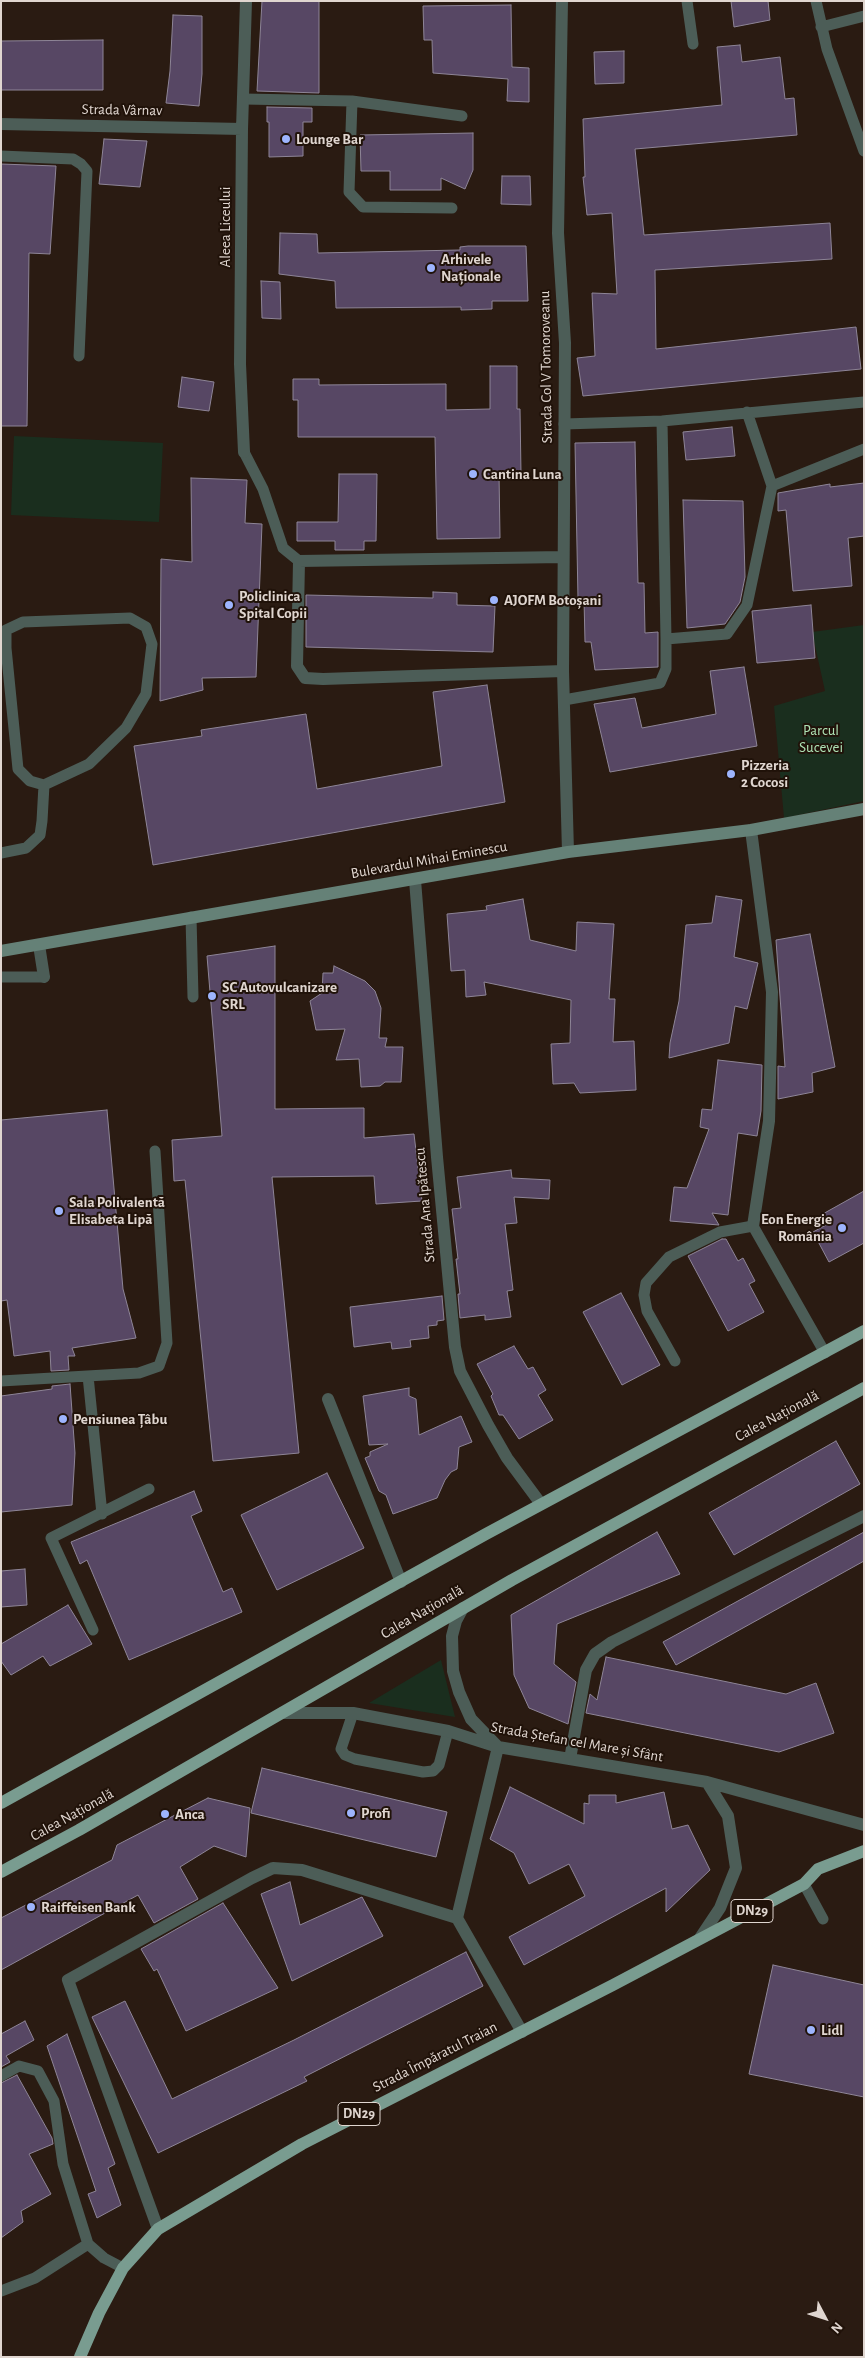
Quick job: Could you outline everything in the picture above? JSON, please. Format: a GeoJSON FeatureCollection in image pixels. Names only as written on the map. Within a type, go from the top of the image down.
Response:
{"type":"FeatureCollection","features":[{"type":"Feature","properties":{"kind":"main road","name":"Bulevardul Mihai Eminescu"},"geometry":{"type":"LineString","coordinates":[[1,951],[568,852],[751,830],[864,809]]}},
{"type":"Feature","properties":{"kind":"main road"},"geometry":{"type":"LineString","coordinates":[[1,1803],[541,1504],[864,1331]]}},
{"type":"Feature","properties":{"kind":"main road","name":"Calea Națională"},"geometry":{"type":"LineString","coordinates":[[1,1872],[80,1830],[463,1608],[864,1388]]}},
{"type":"Feature","properties":{"kind":"main road","name":"Strada Împăratul Traian"},"geometry":{"type":"LineString","coordinates":[[80,2357],[99,2313],[123,2268],[158,2229],[302,2144],[432,2076],[522,2032],[804,1884],[818,1870],[864,1851]]}},
{"type":"Feature","properties":{"kind":"street","name":"Aleea Liceului"},"geometry":{"type":"LineString","coordinates":[[244,452],[240,364],[242,129],[246,1]]}},
{"type":"Feature","properties":{"kind":"street","name":"Strada Col V Tomoroveanu"},"geometry":{"type":"LineString","coordinates":[[562,1],[558,233],[565,342],[563,671],[568,852]]}},
{"type":"Feature","properties":{"kind":"street","name":"Strada Vârnav"},"geometry":{"type":"LineString","coordinates":[[1,124],[242,129]]}},
{"type":"Feature","properties":{"kind":"street"},"geometry":{"type":"LineString","coordinates":[[563,557],[299,561],[297,666],[305,678],[323,679],[563,671]]}},
{"type":"Feature","properties":{"kind":"street"},"geometry":{"type":"LineString","coordinates":[[751,830],[772,992],[769,1121],[754,1226]]}},
{"type":"Feature","properties":{"kind":"street","name":"Strada Ana Ipătescu"},"geometry":{"type":"LineString","coordinates":[[415,880],[437,1157],[455,1347],[460,1371],[488,1425],[507,1458],[541,1504]]}},
{"type":"Feature","properties":{"kind":"street"},"geometry":{"type":"LineString","coordinates":[[39,945],[44,977]]}},
{"type":"Feature","properties":{"kind":"street"},"geometry":{"type":"LineString","coordinates":[[328,1399],[401,1582]]}},
{"type":"Feature","properties":{"kind":"street"},"geometry":{"type":"LineString","coordinates":[[570,1759],[586,1670],[595,1654],[612,1642],[864,1516]]}},
{"type":"Feature","properties":{"kind":"street"},"geometry":{"type":"LineString","coordinates":[[463,1608],[456,1621],[452,1636],[453,1671],[459,1692],[471,1719],[498,1746],[457,1918],[522,2032]]}},
{"type":"Feature","properties":{"kind":"street","name":"Strada Ștefan cel Mare și Sfânt"},"geometry":{"type":"LineString","coordinates":[[282,1713],[353,1713],[448,1731],[498,1746],[707,1782],[864,1825]]}},
{"type":"Feature","properties":{"kind":"street"},"geometry":{"type":"LineString","coordinates":[[700,1938],[720,1908],[736,1868],[728,1816],[707,1782]]}},
{"type":"Feature","properties":{"kind":"street"},"geometry":{"type":"LineString","coordinates":[[158,2229],[68,1980],[273,1868],[302,1870],[457,1918]]}},
{"type":"Feature","properties":{"kind":"lane"},"geometry":{"type":"LineString","coordinates":[[687,1],[693,44]]}},
{"type":"Feature","properties":{"kind":"lane"},"geometry":{"type":"LineString","coordinates":[[816,1],[821,27],[864,151]]}},
{"type":"Feature","properties":{"kind":"lane"},"geometry":{"type":"LineString","coordinates":[[821,27],[864,16]]}},
{"type":"Feature","properties":{"kind":"lane"},"geometry":{"type":"LineString","coordinates":[[243,99],[352,101],[462,116]]}},
{"type":"Feature","properties":{"kind":"lane"},"geometry":{"type":"LineString","coordinates":[[352,101],[349,192],[363,207],[452,208]]}},
{"type":"Feature","properties":{"kind":"lane"},"geometry":{"type":"LineString","coordinates":[[1,156],[74,159],[87,172],[79,356]]}},
{"type":"Feature","properties":{"kind":"lane"},"geometry":{"type":"LineString","coordinates":[[564,424],[662,420],[864,402]]}},
{"type":"Feature","properties":{"kind":"lane"},"geometry":{"type":"LineString","coordinates":[[666,638],[727,634],[747,605],[772,486],[747,412]]}},
{"type":"Feature","properties":{"kind":"lane"},"geometry":{"type":"LineString","coordinates":[[564,700],[660,683],[666,669],[662,420]]}},
{"type":"Feature","properties":{"kind":"lane"},"geometry":{"type":"LineString","coordinates":[[772,486],[864,449]]}},
{"type":"Feature","properties":{"kind":"lane"},"geometry":{"type":"LineString","coordinates":[[244,452],[263,489],[283,548],[299,561]]}},
{"type":"Feature","properties":{"kind":"lane"},"geometry":{"type":"LineString","coordinates":[[130,618],[146,627],[152,644],[146,694],[126,728],[88,764],[44,785],[30,781],[18,769],[6,648],[6,630],[23,622],[130,618]]}},
{"type":"Feature","properties":{"kind":"lane"},"geometry":{"type":"LineString","coordinates":[[1,854],[26,848],[40,835],[44,785]]}},
{"type":"Feature","properties":{"kind":"lane"},"geometry":{"type":"LineString","coordinates":[[191,917],[193,997]]}},
{"type":"Feature","properties":{"kind":"lane"},"geometry":{"type":"LineString","coordinates":[[1,977],[44,977]]}},
{"type":"Feature","properties":{"kind":"lane"},"geometry":{"type":"LineString","coordinates":[[1,1381],[139,1373],[159,1366],[167,1343],[155,1151]]}},
{"type":"Feature","properties":{"kind":"lane"},"geometry":{"type":"LineString","coordinates":[[675,1361],[647,1311],[644,1295],[646,1283],[669,1257],[720,1232],[754,1226],[825,1352]]}},
{"type":"Feature","properties":{"kind":"lane"},"geometry":{"type":"LineString","coordinates":[[88,1376],[102,1514]]}},
{"type":"Feature","properties":{"kind":"lane"},"geometry":{"type":"LineString","coordinates":[[93,1630],[51,1538],[149,1489]]}},
{"type":"Feature","properties":{"kind":"lane"},"geometry":{"type":"LineString","coordinates":[[353,1713],[341,1749],[345,1755],[355,1759],[423,1772],[433,1771],[439,1765],[448,1731]]}},
{"type":"Feature","properties":{"kind":"lane"},"geometry":{"type":"LineString","coordinates":[[804,1884],[823,1919]]}},
{"type":"Feature","properties":{"kind":"lane"},"geometry":{"type":"LineString","coordinates":[[1,2076],[19,2066],[38,2071],[54,2100],[63,2164],[88,2244],[104,2258],[123,2268]]}},
{"type":"Feature","properties":{"kind":"lane"},"geometry":{"type":"LineString","coordinates":[[1,2291],[35,2278],[88,2244]]}},
{"type":"Feature","properties":{"kind":"green space"},"geometry":{"type":"Polygon","coordinates":[[[14,436],[163,443],[159,522],[11,515],[14,436]]]}},
{"type":"Feature","properties":{"kind":"green space","name":"Parcul Sucevei"},"geometry":{"type":"Polygon","coordinates":[[[864,625],[864,801],[784,818],[774,706],[825,691],[812,632],[864,625]]]}},
{"type":"Feature","properties":{"kind":"green space"},"geometry":{"type":"Polygon","coordinates":[[[441,1660],[455,1717],[369,1703],[441,1660]]]}},
{"type":"Feature","properties":{"kind":"building"},"geometry":{"type":"Polygon","coordinates":[[[262,1],[319,1],[319,93],[257,91],[262,1]]]}},
{"type":"Feature","properties":{"kind":"building"},"geometry":{"type":"Polygon","coordinates":[[[731,1],[768,1],[770,20],[734,27],[731,1]]]}},
{"type":"Feature","properties":{"kind":"building"},"geometry":{"type":"Polygon","coordinates":[[[511,5],[512,67],[529,68],[529,102],[507,101],[508,79],[433,73],[432,40],[424,40],[423,6],[511,5]]]}},
{"type":"Feature","properties":{"kind":"building"},"geometry":{"type":"Polygon","coordinates":[[[173,15],[202,16],[202,74],[199,106],[166,103],[173,15]]]}},
{"type":"Feature","properties":{"kind":"building"},"geometry":{"type":"Polygon","coordinates":[[[103,40],[103,90],[1,90],[1,41],[103,40]]]}},
{"type":"Feature","properties":{"kind":"building"},"geometry":{"type":"Polygon","coordinates":[[[740,45],[742,62],[780,57],[785,99],[794,98],[797,135],[635,149],[644,235],[830,223],[832,259],[655,270],[656,349],[856,327],[861,369],[583,396],[577,358],[595,356],[592,293],[617,294],[612,213],[587,215],[583,177],[585,177],[583,119],[722,105],[717,47],[740,45]]]}},
{"type":"Feature","properties":{"kind":"building"},"geometry":{"type":"Polygon","coordinates":[[[624,51],[624,83],[595,84],[594,52],[624,51]]]}},
{"type":"Feature","properties":{"kind":"building","name":"Lounge Bar"},"geometry":{"type":"Polygon","coordinates":[[[267,107],[312,108],[312,122],[303,122],[303,156],[269,157],[267,107]]]}},
{"type":"Feature","properties":{"kind":"building"},"geometry":{"type":"Polygon","coordinates":[[[473,133],[473,170],[465,189],[441,178],[441,190],[390,190],[390,171],[361,171],[360,135],[473,133]]]}},
{"type":"Feature","properties":{"kind":"building"},"geometry":{"type":"Polygon","coordinates":[[[104,139],[147,141],[140,187],[99,184],[104,139]]]}},
{"type":"Feature","properties":{"kind":"building"},"geometry":{"type":"Polygon","coordinates":[[[1,164],[56,166],[50,254],[29,253],[27,426],[1,426],[1,164]]]}},
{"type":"Feature","properties":{"kind":"building"},"geometry":{"type":"Polygon","coordinates":[[[502,176],[530,176],[531,205],[501,204],[502,176]]]}},
{"type":"Feature","properties":{"kind":"building","name":"Arhivele Naționale"},"geometry":{"type":"Polygon","coordinates":[[[280,233],[317,234],[318,253],[460,250],[460,247],[468,246],[526,246],[528,301],[492,301],[492,309],[461,310],[461,307],[336,308],[335,281],[279,274],[280,233]]]}},
{"type":"Feature","properties":{"kind":"building"},"geometry":{"type":"Polygon","coordinates":[[[261,281],[280,282],[281,319],[262,318],[261,281]]]}},
{"type":"Feature","properties":{"kind":"building"},"geometry":{"type":"Polygon","coordinates":[[[490,366],[517,366],[517,409],[520,409],[521,474],[499,474],[500,538],[437,539],[435,437],[298,437],[298,400],[293,400],[293,379],[319,379],[319,385],[446,384],[446,410],[490,409],[490,366]]]}},
{"type":"Feature","properties":{"kind":"building"},"geometry":{"type":"Polygon","coordinates":[[[182,377],[214,382],[209,411],[178,407],[182,377]]]}},
{"type":"Feature","properties":{"kind":"building"},"geometry":{"type":"Polygon","coordinates":[[[732,427],[735,456],[686,460],[683,432],[732,427]]]}},
{"type":"Feature","properties":{"kind":"building"},"geometry":{"type":"Polygon","coordinates":[[[635,442],[638,583],[644,583],[645,633],[658,632],[658,667],[595,670],[591,642],[585,642],[584,599],[578,599],[575,443],[635,442]]]}},
{"type":"Feature","properties":{"kind":"building"},"geometry":{"type":"Polygon","coordinates":[[[339,474],[377,474],[376,541],[364,541],[364,550],[335,550],[335,541],[297,541],[297,522],[338,522],[339,474]]]}},
{"type":"Feature","properties":{"kind":"building","name":"Policlinica Spital Copii"},"geometry":{"type":"Polygon","coordinates":[[[191,478],[247,480],[245,523],[262,524],[256,677],[202,678],[203,690],[160,701],[161,559],[192,562],[191,478]]]}},
{"type":"Feature","properties":{"kind":"building"},"geometry":{"type":"Polygon","coordinates":[[[864,483],[864,536],[848,538],[852,586],[793,591],[786,510],[778,511],[778,493],[830,484],[830,487],[864,483]]]}},
{"type":"Feature","properties":{"kind":"building"},"geometry":{"type":"Polygon","coordinates":[[[683,500],[743,501],[745,577],[740,602],[725,624],[687,628],[683,500]]]}},
{"type":"Feature","properties":{"kind":"building"},"geometry":{"type":"Polygon","coordinates":[[[433,592],[457,593],[457,605],[495,606],[493,652],[306,647],[306,595],[433,598],[433,592]]]}},
{"type":"Feature","properties":{"kind":"building"},"geometry":{"type":"Polygon","coordinates":[[[811,605],[815,658],[757,663],[752,611],[811,605]]]}},
{"type":"Feature","properties":{"kind":"building"},"geometry":{"type":"Polygon","coordinates":[[[744,667],[757,746],[610,772],[594,704],[635,698],[642,728],[716,714],[710,671],[744,667]]]}},
{"type":"Feature","properties":{"kind":"building"},"geometry":{"type":"Polygon","coordinates":[[[487,685],[505,802],[153,865],[134,746],[202,736],[201,730],[306,714],[317,789],[442,766],[433,692],[487,685]]]}},
{"type":"Feature","properties":{"kind":"building"},"geometry":{"type":"Polygon","coordinates":[[[716,896],[742,900],[734,957],[758,963],[747,1009],[735,1006],[729,1043],[669,1058],[670,1043],[679,1001],[686,925],[712,923],[716,896]]]}},
{"type":"Feature","properties":{"kind":"building"},"geometry":{"type":"Polygon","coordinates":[[[523,899],[530,940],[576,951],[577,922],[614,924],[609,999],[615,999],[613,1042],[634,1041],[636,1090],[580,1093],[574,1083],[553,1084],[551,1044],[570,1043],[571,1000],[484,982],[486,995],[466,997],[465,970],[451,971],[447,914],[487,910],[486,906],[523,899]]]}},
{"type":"Feature","properties":{"kind":"building"},"geometry":{"type":"Polygon","coordinates":[[[810,934],[835,1067],[812,1073],[813,1092],[778,1099],[778,1066],[785,1067],[776,940],[810,934]]]}},
{"type":"Feature","properties":{"kind":"building"},"geometry":{"type":"Polygon","coordinates":[[[275,946],[275,1109],[364,1108],[364,1138],[414,1134],[422,1201],[376,1204],[374,1176],[272,1177],[299,1453],[213,1461],[185,1180],[174,1181],[172,1140],[222,1136],[207,956],[275,946]]]}},
{"type":"Feature","properties":{"kind":"building"},"geometry":{"type":"Polygon","coordinates":[[[334,966],[365,981],[375,991],[381,1008],[379,1038],[387,1038],[385,1047],[403,1047],[401,1082],[385,1082],[380,1086],[361,1087],[359,1059],[336,1060],[345,1029],[316,1030],[310,1001],[322,993],[323,973],[333,973],[334,966]]]}},
{"type":"Feature","properties":{"kind":"building"},"geometry":{"type":"Polygon","coordinates":[[[718,1060],[762,1065],[761,1111],[757,1136],[738,1133],[728,1215],[712,1213],[719,1225],[670,1221],[674,1187],[687,1188],[709,1129],[700,1127],[702,1109],[712,1110],[718,1060]]]}},
{"type":"Feature","properties":{"kind":"building","name":"Sala Polivalentă Elisabeta Lipă"},"geometry":{"type":"Polygon","coordinates":[[[107,1110],[123,1289],[136,1338],[72,1348],[75,1356],[68,1356],[69,1370],[51,1371],[50,1351],[14,1356],[7,1300],[1,1301],[1,1120],[107,1110]]]}},
{"type":"Feature","properties":{"kind":"building"},"geometry":{"type":"Polygon","coordinates":[[[511,1170],[512,1178],[550,1180],[549,1199],[514,1197],[517,1223],[505,1224],[513,1290],[507,1291],[511,1317],[485,1320],[485,1315],[460,1318],[458,1294],[460,1294],[456,1259],[458,1259],[452,1209],[461,1208],[457,1177],[511,1170]]]}},
{"type":"Feature","properties":{"kind":"building","name":"Eon Energie România"},"geometry":{"type":"Polygon","coordinates":[[[864,1191],[864,1243],[829,1262],[813,1232],[826,1225],[821,1215],[864,1191]]]}},
{"type":"Feature","properties":{"kind":"building"},"geometry":{"type":"Polygon","coordinates":[[[722,1239],[726,1239],[738,1261],[743,1258],[755,1281],[749,1284],[764,1312],[728,1331],[688,1256],[722,1239]]]}},
{"type":"Feature","properties":{"kind":"building"},"geometry":{"type":"Polygon","coordinates":[[[621,1293],[660,1365],[622,1385],[583,1312],[621,1293]]]}},
{"type":"Feature","properties":{"kind":"building"},"geometry":{"type":"Polygon","coordinates":[[[442,1296],[444,1320],[437,1321],[437,1325],[428,1326],[429,1338],[410,1340],[411,1347],[392,1349],[391,1342],[354,1347],[350,1307],[442,1296]]]}},
{"type":"Feature","properties":{"kind":"building"},"geometry":{"type":"Polygon","coordinates":[[[514,1346],[528,1369],[533,1367],[546,1390],[538,1395],[553,1420],[519,1439],[503,1415],[499,1415],[491,1396],[493,1394],[477,1364],[514,1346]]]}},
{"type":"Feature","properties":{"kind":"building"},"geometry":{"type":"Polygon","coordinates":[[[70,1384],[75,1453],[72,1505],[1,1512],[1,1396],[52,1389],[52,1386],[70,1384]]]}},
{"type":"Feature","properties":{"kind":"building"},"geometry":{"type":"Polygon","coordinates":[[[409,1388],[409,1396],[416,1399],[419,1435],[461,1416],[472,1442],[459,1447],[457,1469],[451,1472],[445,1480],[437,1498],[393,1514],[386,1495],[379,1491],[365,1458],[370,1456],[370,1452],[388,1444],[369,1445],[363,1396],[409,1388]]]}},
{"type":"Feature","properties":{"kind":"building"},"geometry":{"type":"Polygon","coordinates":[[[836,1441],[860,1484],[734,1555],[709,1513],[836,1441]]]}},
{"type":"Feature","properties":{"kind":"building"},"geometry":{"type":"Polygon","coordinates":[[[327,1473],[364,1548],[277,1590],[241,1515],[327,1473]]]}},
{"type":"Feature","properties":{"kind":"building"},"geometry":{"type":"Polygon","coordinates":[[[194,1491],[202,1511],[191,1516],[223,1592],[232,1588],[242,1612],[129,1660],[87,1560],[80,1564],[71,1542],[194,1491]]]}},
{"type":"Feature","properties":{"kind":"building"},"geometry":{"type":"Polygon","coordinates":[[[657,1532],[680,1574],[557,1624],[554,1664],[576,1682],[568,1724],[529,1708],[514,1675],[511,1615],[657,1532]]]}},
{"type":"Feature","properties":{"kind":"building"},"geometry":{"type":"Polygon","coordinates":[[[864,1532],[864,1561],[676,1665],[663,1642],[864,1532]]]}},
{"type":"Feature","properties":{"kind":"building"},"geometry":{"type":"Polygon","coordinates":[[[25,1569],[27,1605],[1,1607],[1,1571],[25,1569]]]}},
{"type":"Feature","properties":{"kind":"building"},"geometry":{"type":"Polygon","coordinates":[[[68,1605],[92,1644],[50,1666],[43,1656],[11,1675],[1,1661],[1,1644],[68,1605]]]}},
{"type":"Feature","properties":{"kind":"building"},"geometry":{"type":"Polygon","coordinates":[[[606,1657],[786,1694],[816,1683],[834,1733],[779,1752],[586,1713],[590,1694],[597,1700],[606,1657]]]}},
{"type":"Feature","properties":{"kind":"building"},"geometry":{"type":"Polygon","coordinates":[[[262,1768],[447,1812],[436,1857],[251,1813],[262,1768]]]}},
{"type":"Feature","properties":{"kind":"building"},"geometry":{"type":"Polygon","coordinates":[[[510,1787],[584,1824],[584,1803],[589,1804],[589,1795],[616,1795],[616,1803],[664,1792],[672,1829],[688,1825],[710,1870],[666,1912],[666,1888],[524,1965],[509,1937],[585,1896],[569,1864],[529,1884],[514,1853],[490,1839],[510,1787]]]}},
{"type":"Feature","properties":{"kind":"building"},"geometry":{"type":"Polygon","coordinates":[[[208,1798],[250,1808],[246,1857],[214,1846],[180,1867],[198,1899],[154,1923],[138,1895],[1,1970],[1,1918],[112,1860],[117,1845],[208,1798]]]}},
{"type":"Feature","properties":{"kind":"building"},"geometry":{"type":"Polygon","coordinates":[[[290,1882],[300,1925],[362,1897],[383,1936],[292,1981],[261,1894],[290,1882]]]}},
{"type":"Feature","properties":{"kind":"building"},"geometry":{"type":"Polygon","coordinates":[[[223,1903],[278,1988],[186,2031],[157,1969],[154,1971],[141,1949],[223,1903]]]}},
{"type":"Feature","properties":{"kind":"building"},"geometry":{"type":"Polygon","coordinates":[[[466,1952],[483,1986],[304,2077],[307,2081],[158,2153],[92,2017],[125,2001],[172,2099],[294,2040],[466,1952]]]}},
{"type":"Feature","properties":{"kind":"building","name":"Lidl"},"geometry":{"type":"Polygon","coordinates":[[[773,1965],[864,1985],[864,2097],[749,2074],[773,1965]]]}},
{"type":"Feature","properties":{"kind":"building"},"geometry":{"type":"Polygon","coordinates":[[[25,2021],[34,2040],[6,2056],[10,2062],[1,2067],[1,2034],[25,2021]]]}},
{"type":"Feature","properties":{"kind":"building"},"geometry":{"type":"Polygon","coordinates":[[[67,2034],[115,2164],[108,2168],[121,2205],[97,2218],[88,2194],[96,2191],[47,2046],[67,2034]]]}},
{"type":"Feature","properties":{"kind":"building"},"geometry":{"type":"Polygon","coordinates":[[[17,2075],[52,2138],[53,2144],[29,2154],[51,2194],[21,2211],[23,2222],[1,2238],[1,2083],[17,2075]]]}},
{"type":"Feature","properties":{"kind":"place","name":"Lounge Bar"},"geometry":{"type":"Point","coordinates":[286,139]}},
{"type":"Feature","properties":{"kind":"place","name":"Arhivele Naționale"},"geometry":{"type":"Point","coordinates":[431,268]}},
{"type":"Feature","properties":{"kind":"place","name":"Cantina Luna"},"geometry":{"type":"Point","coordinates":[473,474]}},
{"type":"Feature","properties":{"kind":"place","name":"AJOFM Botoșani"},"geometry":{"type":"Point","coordinates":[494,600]}},
{"type":"Feature","properties":{"kind":"place","name":"Policlinica Spital Copii"},"geometry":{"type":"Point","coordinates":[229,605]}},
{"type":"Feature","properties":{"kind":"place","name":"Pizzeria 2 Cocosi"},"geometry":{"type":"Point","coordinates":[731,774]}},
{"type":"Feature","properties":{"kind":"place","name":"SC Autovulcanizare SRL"},"geometry":{"type":"Point","coordinates":[212,996]}},
{"type":"Feature","properties":{"kind":"place","name":"Sala Polivalentă Elisabeta Lipă"},"geometry":{"type":"Point","coordinates":[59,1211]}},
{"type":"Feature","properties":{"kind":"place","name":"Eon Energie România"},"geometry":{"type":"Point","coordinates":[842,1228]}},
{"type":"Feature","properties":{"kind":"place","name":"Pensiunea Țâbu"},"geometry":{"type":"Point","coordinates":[63,1419]}},
{"type":"Feature","properties":{"kind":"place","name":"Profi"},"geometry":{"type":"Point","coordinates":[351,1813]}},
{"type":"Feature","properties":{"kind":"place","name":"Anca"},"geometry":{"type":"Point","coordinates":[165,1814]}},
{"type":"Feature","properties":{"kind":"place","name":"Raiffeisen Bank"},"geometry":{"type":"Point","coordinates":[31,1907]}},
{"type":"Feature","properties":{"kind":"place","name":"Lidl"},"geometry":{"type":"Point","coordinates":[811,2030]}}]}
